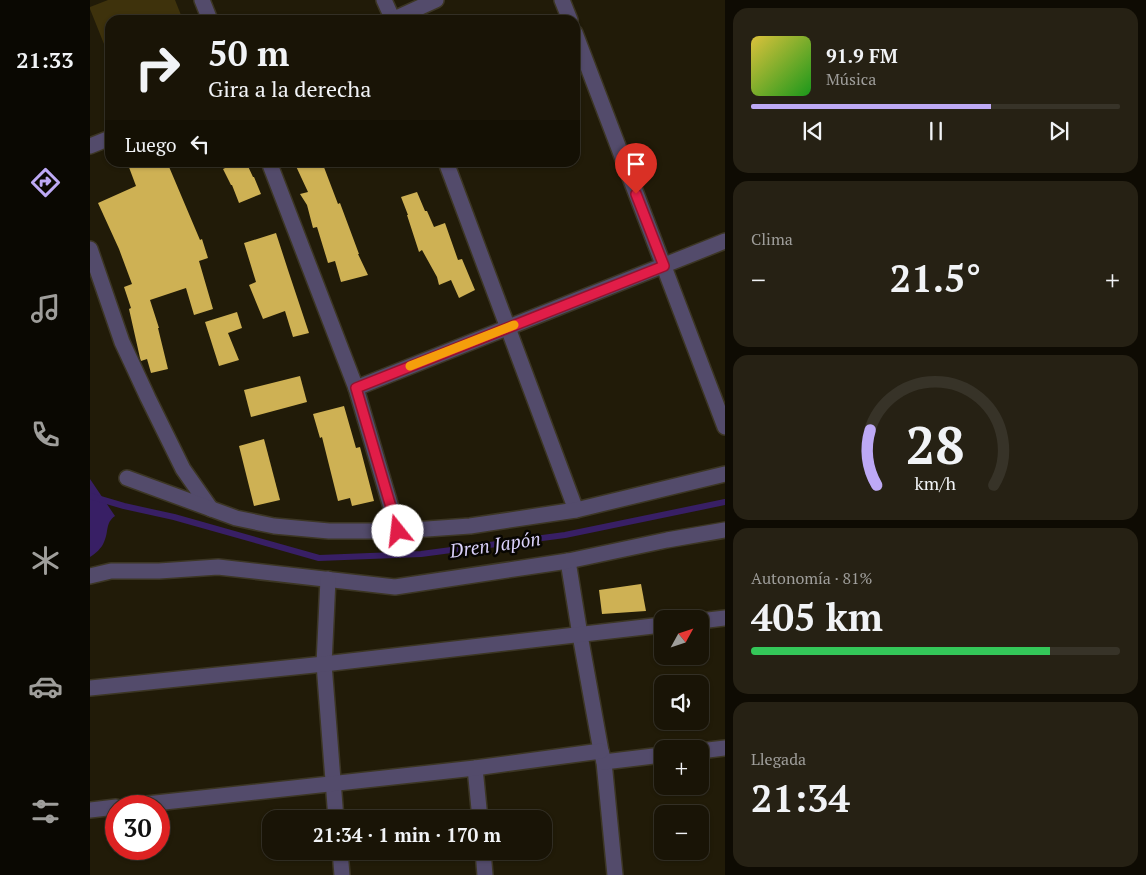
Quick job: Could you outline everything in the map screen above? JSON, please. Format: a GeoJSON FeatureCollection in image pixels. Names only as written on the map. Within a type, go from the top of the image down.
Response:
{"type":"FeatureCollection","features":[{"type":"Feature","properties":{"kind":"street"},"geometry":{"type":"LineString","coordinates":[[202,0],[208,15]]}},
{"type":"Feature","properties":{"kind":"street"},"geometry":{"type":"LineString","coordinates":[[384,0],[390,15]]}},
{"type":"Feature","properties":{"kind":"street"},"geometry":{"type":"LineString","coordinates":[[403,15],[436,0]]}},
{"type":"Feature","properties":{"kind":"street"},"geometry":{"type":"LineString","coordinates":[[562,0],[568,15]]}},
{"type":"Feature","properties":{"kind":"street"},"geometry":{"type":"LineString","coordinates":[[580,46],[725,427]]}},
{"type":"Feature","properties":{"kind":"street"},"geometry":{"type":"LineString","coordinates":[[90,146],[105,140]]}},
{"type":"Feature","properties":{"kind":"street"},"geometry":{"type":"LineString","coordinates":[[271,167],[356,388],[398,531]]}},
{"type":"Feature","properties":{"kind":"street"},"geometry":{"type":"LineString","coordinates":[[448,167],[576,510]]}},
{"type":"Feature","properties":{"kind":"street"},"geometry":{"type":"LineString","coordinates":[[356,388],[725,241]]}},
{"type":"Feature","properties":{"kind":"street"},"geometry":{"type":"LineString","coordinates":[[90,249],[122,342],[148,398],[183,469],[211,509]]}},
{"type":"Feature","properties":{"kind":"street"},"geometry":{"type":"LineString","coordinates":[[127,478],[236,518],[274,526],[329,531],[398,531],[470,526],[576,510],[725,474]]}},
{"type":"Feature","properties":{"kind":"street"},"geometry":{"type":"LineString","coordinates":[[90,576],[111,572],[218,567],[395,587],[568,561],[725,530]]}},
{"type":"Feature","properties":{"kind":"street"},"geometry":{"type":"LineString","coordinates":[[568,561],[603,757],[615,875]]}},
{"type":"Feature","properties":{"kind":"street"},"geometry":{"type":"LineString","coordinates":[[328,579],[324,664],[335,810]]}},
{"type":"Feature","properties":{"kind":"street"},"geometry":{"type":"LineString","coordinates":[[709,620],[725,618]]}},
{"type":"Feature","properties":{"kind":"street"},"geometry":{"type":"LineString","coordinates":[[90,688],[324,664],[654,626]]}},
{"type":"Feature","properties":{"kind":"street"},"geometry":{"type":"LineString","coordinates":[[709,750],[725,748]]}},
{"type":"Feature","properties":{"kind":"street"},"geometry":{"type":"LineString","coordinates":[[170,801],[475,768],[603,757],[654,756]]}},
{"type":"Feature","properties":{"kind":"street"},"geometry":{"type":"LineString","coordinates":[[475,768],[479,810]]}},
{"type":"Feature","properties":{"kind":"street"},"geometry":{"type":"LineString","coordinates":[[90,810],[105,809]]}},
{"type":"Feature","properties":{"kind":"street"},"geometry":{"type":"LineString","coordinates":[[341,860],[342,875]]}},
{"type":"Feature","properties":{"kind":"street"},"geometry":{"type":"LineString","coordinates":[[484,860],[485,875]]}},
{"type":"Feature","properties":{"kind":"shaded area"},"geometry":{"type":"Polygon","coordinates":[[[108,0],[175,0],[181,15],[105,15],[105,46],[90,7],[108,0]]]}},
{"type":"Feature","properties":{"kind":"shaded area"},"geometry":{"type":"Polygon","coordinates":[[[90,479],[115,516],[108,525],[103,544],[90,557],[90,479]]]}},
{"type":"Feature","properties":{"kind":"building"},"geometry":{"type":"Polygon","coordinates":[[[129,167],[169,167],[200,240],[202,239],[208,258],[199,261],[213,309],[194,315],[186,288],[150,300],[159,328],[168,369],[151,373],[147,359],[141,361],[140,358],[129,309],[131,308],[124,287],[132,284],[119,249],[98,203],[136,186],[129,167]]]}},
{"type":"Feature","properties":{"kind":"building"},"geometry":{"type":"Polygon","coordinates":[[[227,167],[248,167],[261,194],[239,203],[223,169],[227,167]]]}},
{"type":"Feature","properties":{"kind":"building"},"geometry":{"type":"Polygon","coordinates":[[[296,167],[324,167],[368,275],[341,282],[335,261],[328,263],[317,227],[313,228],[307,205],[300,194],[308,192],[296,167]]]}},
{"type":"Feature","properties":{"kind":"building"},"geometry":{"type":"Polygon","coordinates":[[[417,192],[434,227],[445,223],[458,260],[462,259],[475,290],[459,298],[451,280],[439,285],[437,277],[422,250],[419,252],[401,197],[417,192]]]}},
{"type":"Feature","properties":{"kind":"building"},"geometry":{"type":"Polygon","coordinates":[[[276,233],[309,333],[293,337],[285,311],[263,319],[249,285],[256,282],[244,243],[276,233]]]}},
{"type":"Feature","properties":{"kind":"building"},"geometry":{"type":"Polygon","coordinates":[[[237,312],[242,328],[228,333],[239,360],[219,366],[205,322],[237,312]]]}},
{"type":"Feature","properties":{"kind":"building"},"geometry":{"type":"Polygon","coordinates":[[[300,376],[307,402],[251,417],[244,390],[300,376]]]}},
{"type":"Feature","properties":{"kind":"building"},"geometry":{"type":"Polygon","coordinates":[[[344,406],[356,448],[360,447],[374,501],[352,506],[350,498],[338,501],[322,437],[320,438],[313,414],[344,406]]]}},
{"type":"Feature","properties":{"kind":"building"},"geometry":{"type":"Polygon","coordinates":[[[264,439],[280,500],[254,506],[239,446],[264,439]]]}},
{"type":"Feature","properties":{"kind":"building"},"geometry":{"type":"Polygon","coordinates":[[[641,584],[646,611],[602,614],[599,590],[641,584]]]}},
{"type":"Feature","properties":{"kind":"waterway","name":"Dren Japón"},"geometry":{"type":"LineString","coordinates":[[90,496],[174,517],[319,558],[421,554],[565,535],[725,502]]}},
{"type":"Feature","properties":{"kind":"slow traffic"},"geometry":{"type":"LineString","coordinates":[[410,366],[514,325]]}},
{"type":"Feature","properties":{"kind":"route"},"geometry":{"type":"LineString","coordinates":[[398,531],[356,388],[664,266],[636,194]]}}]}
